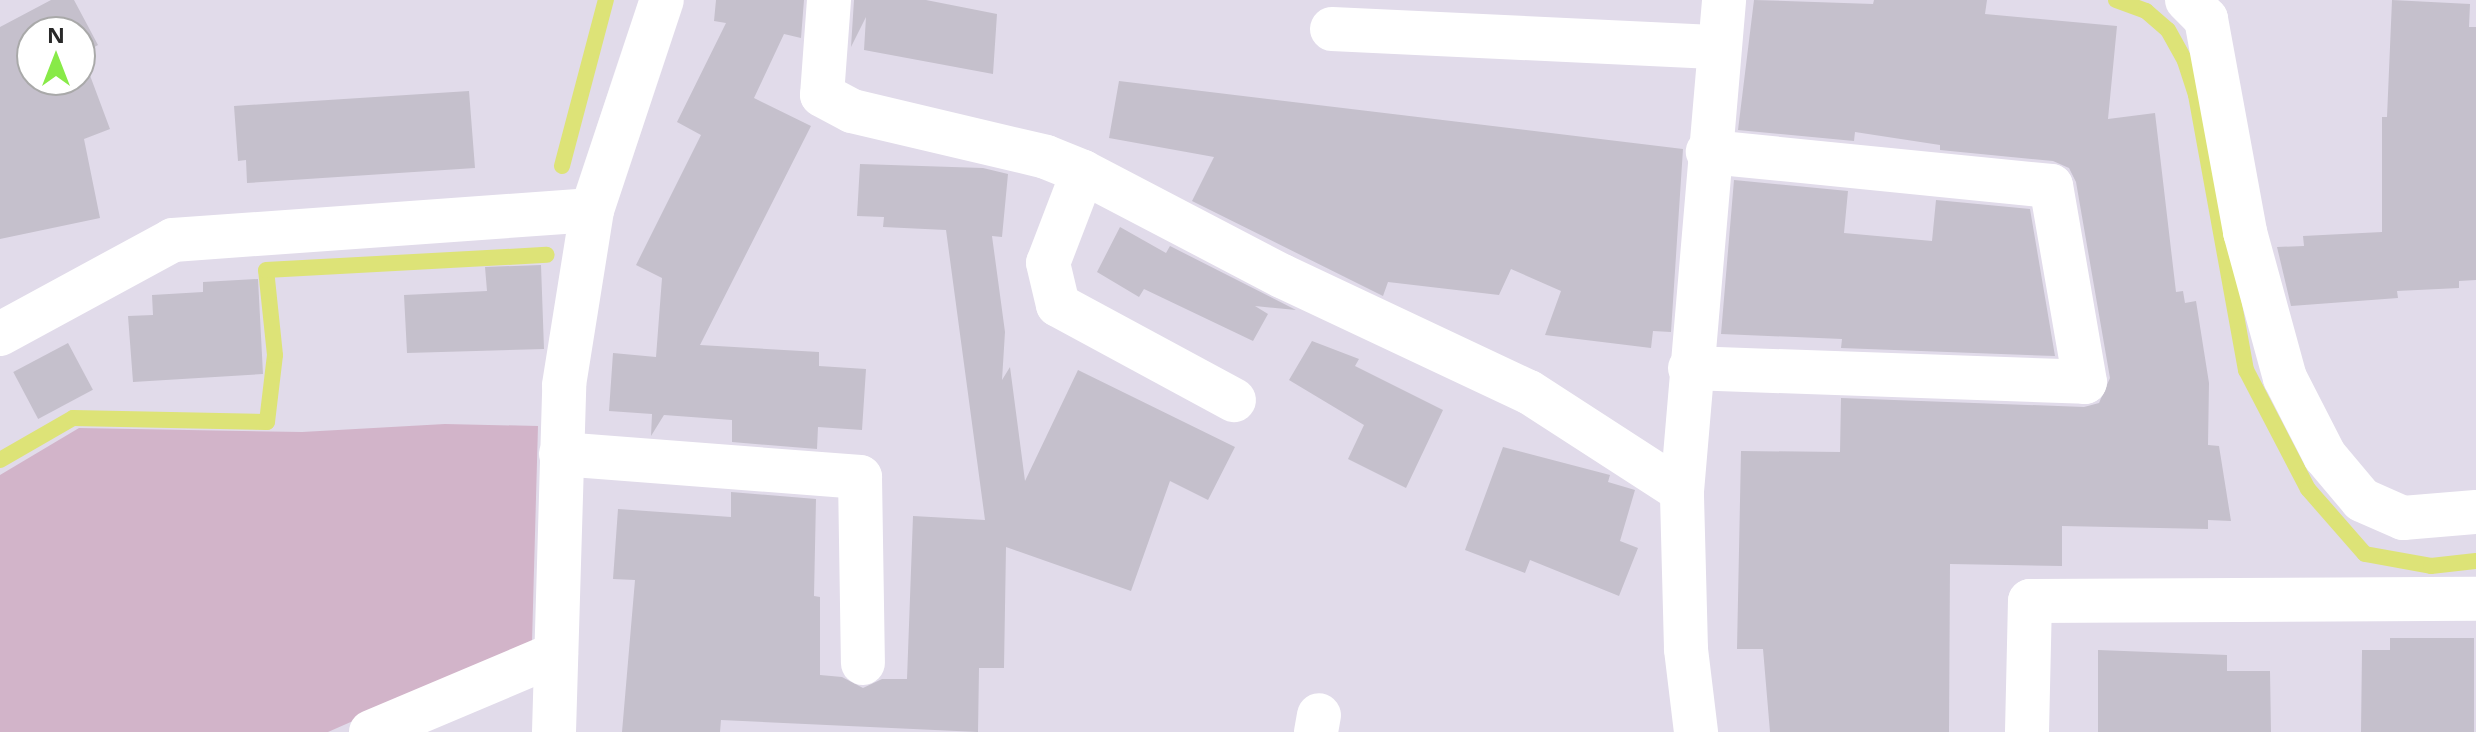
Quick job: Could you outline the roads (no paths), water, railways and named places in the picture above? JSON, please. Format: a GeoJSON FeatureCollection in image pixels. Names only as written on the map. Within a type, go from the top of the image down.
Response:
{"type":"FeatureCollection","features":[{"type":"Feature","properties":{"kind":"street"},"geometry":{"type":"LineString","coordinates":[[554,732],[564,385],[592,210],[662,0]]}},
{"type":"Feature","properties":{"kind":"street"},"geometry":{"type":"LineString","coordinates":[[829,0],[822,95],[852,111],[1046,157],[1083,172],[1282,276],[1529,392],[1682,491]]}},
{"type":"Feature","properties":{"kind":"street"},"geometry":{"type":"LineString","coordinates":[[1696,732],[1686,649],[1682,491],[1708,152],[1724,0]]}},
{"type":"Feature","properties":{"kind":"street"},"geometry":{"type":"LineString","coordinates":[[2187,0],[2206,19],[2245,232],[2285,378],[2325,456],[2362,500],[2403,518],[2476,512]]}},
{"type":"Feature","properties":{"kind":"street"},"geometry":{"type":"LineString","coordinates":[[1332,29],[1719,47]]}},
{"type":"Feature","properties":{"kind":"street"},"geometry":{"type":"LineString","coordinates":[[1690,368],[2085,382],[2051,186],[1708,152]]}},
{"type":"Feature","properties":{"kind":"street"},"geometry":{"type":"LineString","coordinates":[[1083,172],[1048,263],[1058,305],[1234,400]]}},
{"type":"Feature","properties":{"kind":"street"},"geometry":{"type":"LineString","coordinates":[[0,334],[173,240],[592,210]]}},
{"type":"Feature","properties":{"kind":"street"},"geometry":{"type":"LineString","coordinates":[[561,454],[860,477],[863,663]]}},
{"type":"Feature","properties":{"kind":"street"},"geometry":{"type":"LineString","coordinates":[[2027,732],[2030,601],[2476,599]]}},
{"type":"Feature","properties":{"kind":"street"},"geometry":{"type":"LineString","coordinates":[[371,732],[406,722],[556,654]]}},
{"type":"Feature","properties":{"kind":"waterway"},"geometry":{"type":"LineString","coordinates":[[562,166],[606,0]]}},
{"type":"Feature","properties":{"kind":"waterway"},"geometry":{"type":"LineString","coordinates":[[2116,0],[2146,11],[2168,30],[2185,61],[2196,95],[2246,370],[2308,489],[2365,554],[2431,566],[2476,561]]}},
{"type":"Feature","properties":{"kind":"waterway"},"geometry":{"type":"LineString","coordinates":[[0,460],[73,418],[267,422],[275,355],[266,270],[547,255]]}}]}
